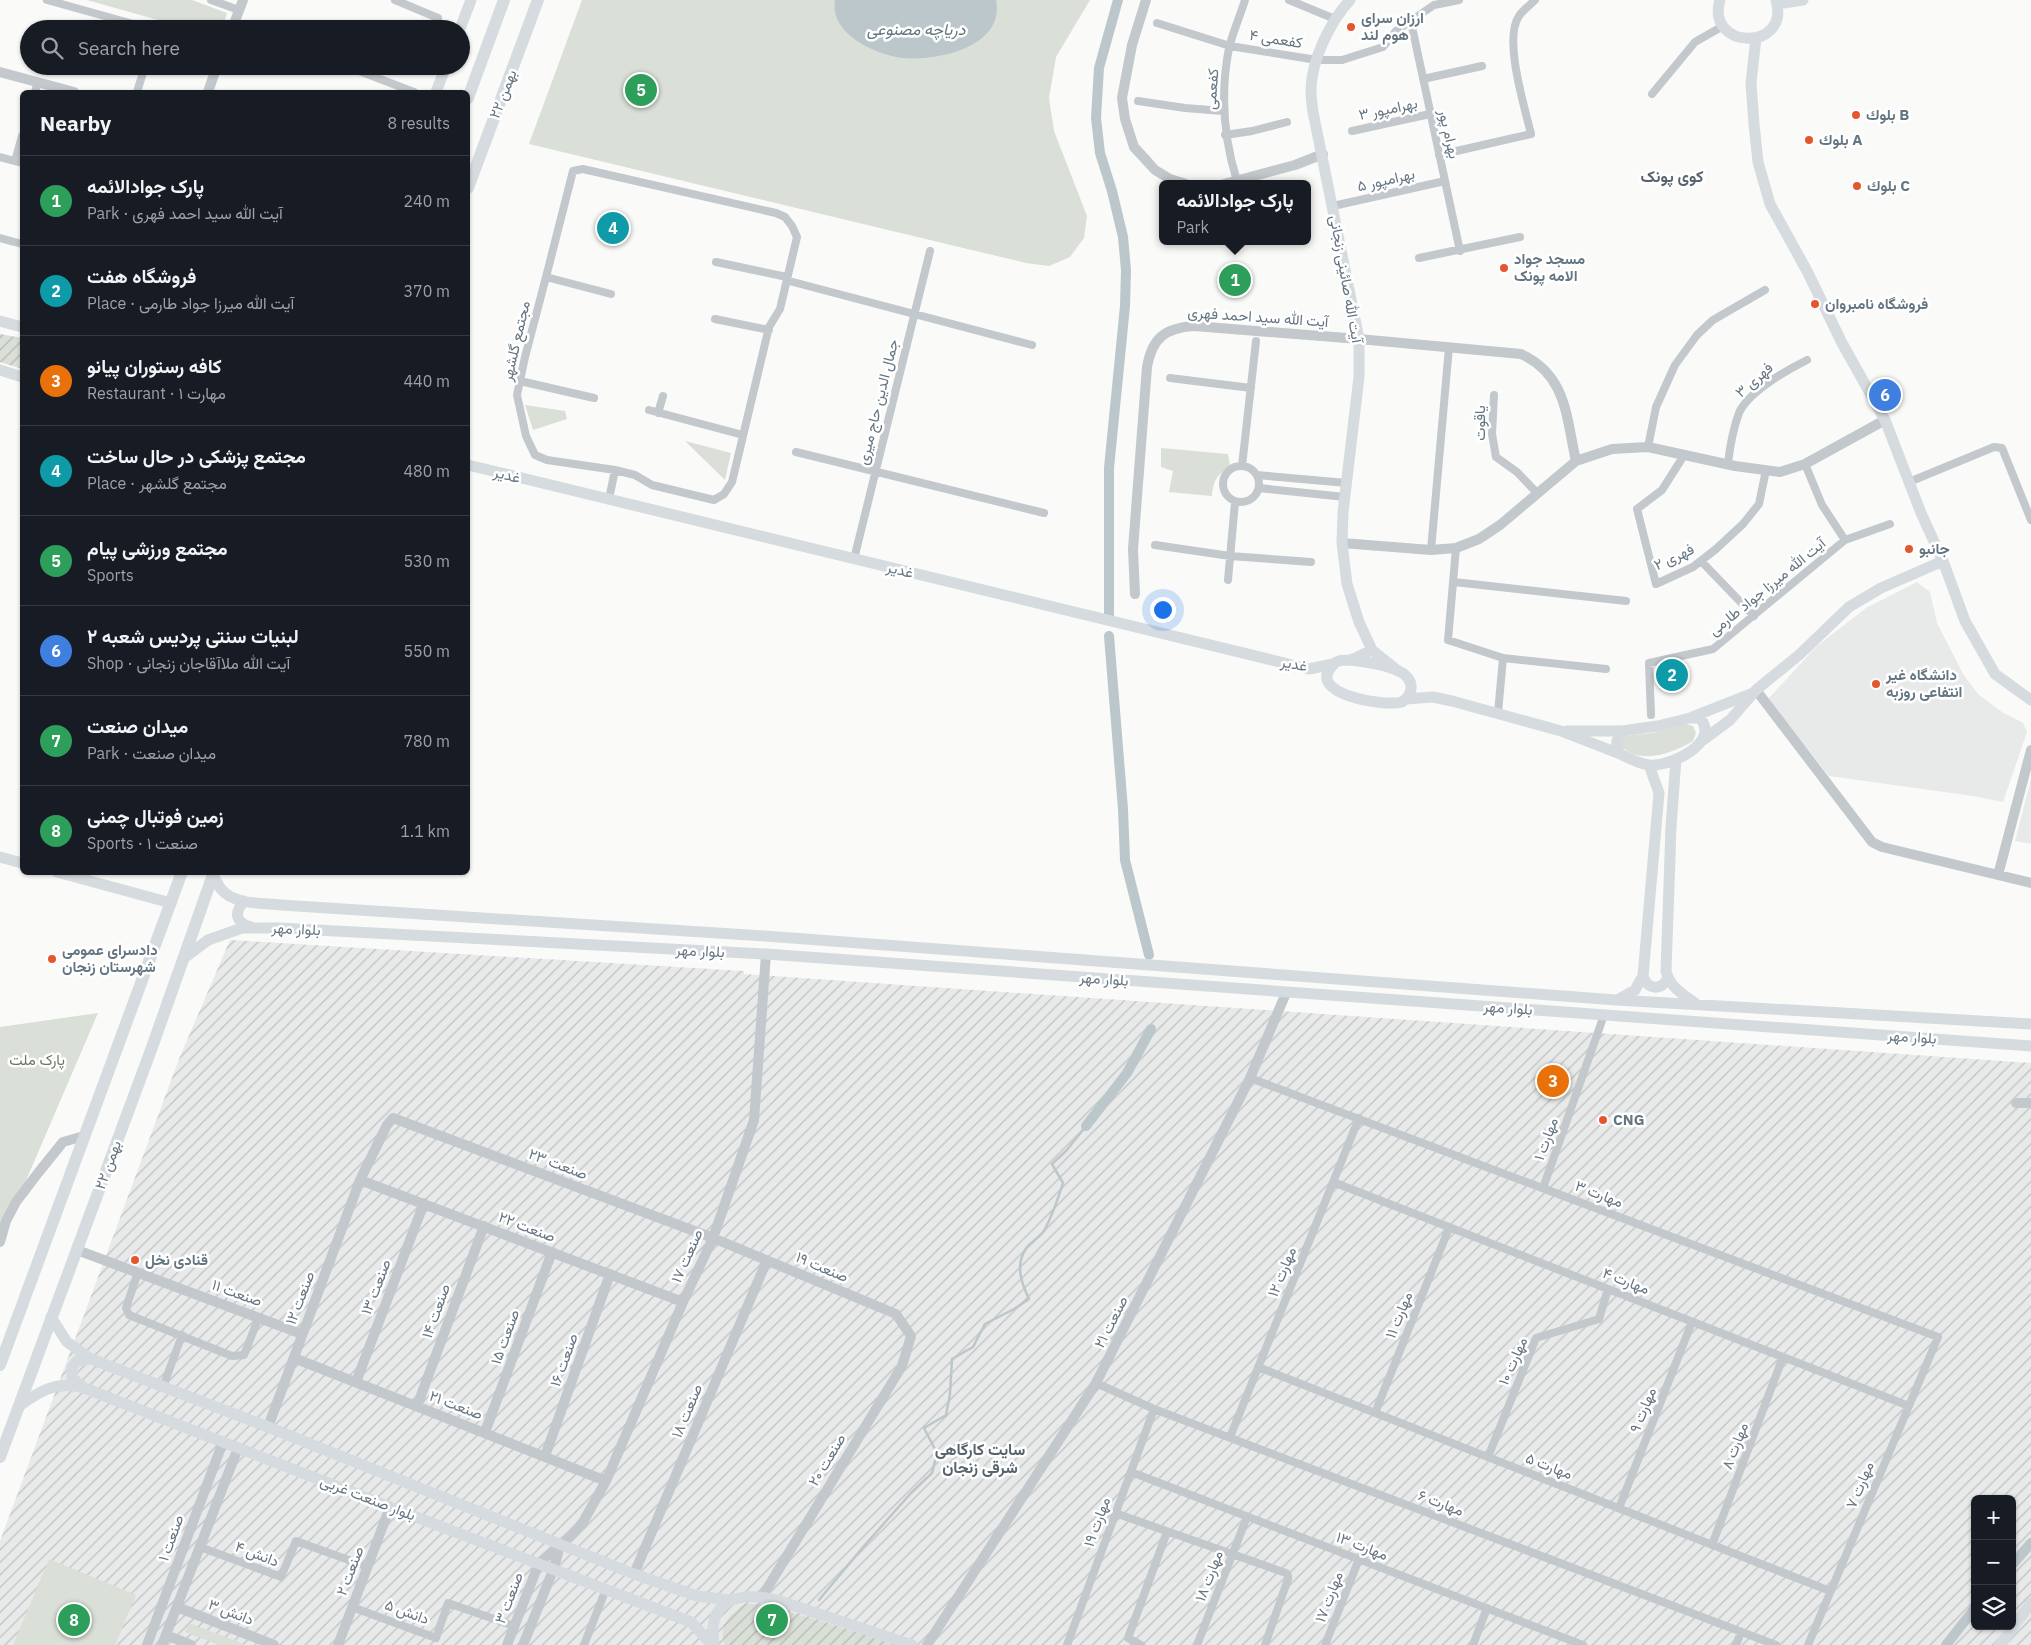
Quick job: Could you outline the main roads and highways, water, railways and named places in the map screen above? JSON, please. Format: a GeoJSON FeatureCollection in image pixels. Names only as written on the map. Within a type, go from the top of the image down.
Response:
{"type":"FeatureCollection","features":[{"type":"Feature","properties":{"kind":"highway"},"geometry":{"type":"LineString","coordinates":[[470,93],[504,0]]}},
{"type":"Feature","properties":{"kind":"highway","name":"۲۲ بهمن"},"geometry":{"type":"LineString","coordinates":[[470,176],[538,0]]}},
{"type":"Feature","properties":{"kind":"highway"},"geometry":{"type":"LineString","coordinates":[[0,1364],[181,875]]}},
{"type":"Feature","properties":{"kind":"highway","name":"۲۲ بهمن"},"geometry":{"type":"LineString","coordinates":[[0,1456],[214,875]]}},
{"type":"Feature","properties":{"kind":"main road"},"geometry":{"type":"LineString","coordinates":[[463,20],[471,0]]}},
{"type":"Feature","properties":{"kind":"main road","name":"آیت الله صائینی زنجانی"},"geometry":{"type":"LineString","coordinates":[[1350,0],[1335,19],[1319,51],[1311,88],[1313,112],[1359,339],[1359,376],[1346,483],[1342,543],[1347,584],[1359,622],[1372,650],[1398,671],[1406,675],[1410,682],[1433,697]]}},
{"type":"Feature","properties":{"kind":"main road"},"geometry":{"type":"LineString","coordinates":[[1720,0],[1718,12],[1723,26],[1732,34],[1744,39],[1763,36],[1773,26],[1778,12],[1777,2],[1803,0]]}},
{"type":"Feature","properties":{"kind":"main road"},"geometry":{"type":"LineString","coordinates":[[1756,38],[1751,83],[1754,124],[1758,162],[1770,204],[1807,271],[1842,343],[1885,420],[1965,621],[1995,674],[2031,700]]}},
{"type":"Feature","properties":{"kind":"main road"},"geometry":{"type":"LineString","coordinates":[[437,90],[443,75]]}},
{"type":"Feature","properties":{"kind":"main road"},"geometry":{"type":"LineString","coordinates":[[0,321],[20,326]]}},
{"type":"Feature","properties":{"kind":"main road"},"geometry":{"type":"LineString","coordinates":[[0,370],[20,375]]}},
{"type":"Feature","properties":{"kind":"main road","name":"غدیر"},"geometry":{"type":"LineString","coordinates":[[470,465],[1309,668],[1333,664],[1342,660],[1351,660]]}},
{"type":"Feature","properties":{"kind":"main road"},"geometry":{"type":"LineString","coordinates":[[1309,668],[1329,681],[1337,691],[1366,702],[1397,703],[1406,699],[1433,697],[1561,730],[1649,765],[1676,759],[1730,720],[1755,691],[1799,655],[1849,607],[1880,588],[1943,562]]}},
{"type":"Feature","properties":{"kind":"main road"},"geometry":{"type":"LineString","coordinates":[[1351,660],[1372,650]]}},
{"type":"Feature","properties":{"kind":"main road"},"geometry":{"type":"LineString","coordinates":[[1351,660],[1375,663],[1398,671]]}},
{"type":"Feature","properties":{"kind":"main road"},"geometry":{"type":"LineString","coordinates":[[1329,681],[1329,672],[1333,664]]}},
{"type":"Feature","properties":{"kind":"main road"},"geometry":{"type":"LineString","coordinates":[[1406,699],[1411,691],[1410,682]]}},
{"type":"Feature","properties":{"kind":"main road"},"geometry":{"type":"LineString","coordinates":[[1561,730],[1622,731],[1658,726],[1690,718],[1755,691]]}},
{"type":"Feature","properties":{"kind":"main road"},"geometry":{"type":"LineString","coordinates":[[1690,718],[1700,718],[1705,724],[1707,731],[1703,740]]}},
{"type":"Feature","properties":{"kind":"main road"},"geometry":{"type":"LineString","coordinates":[[1620,754],[1616,746],[1617,739],[1622,731]]}},
{"type":"Feature","properties":{"kind":"main road"},"geometry":{"type":"LineString","coordinates":[[1676,759],[1671,827],[1666,971],[1670,983],[1697,1004]]}},
{"type":"Feature","properties":{"kind":"main road"},"geometry":{"type":"LineString","coordinates":[[1649,765],[1659,793],[1643,976],[1645,983],[1651,987],[1658,988],[1668,978]]}},
{"type":"Feature","properties":{"kind":"main road"},"geometry":{"type":"LineString","coordinates":[[0,857],[20,862]]}},
{"type":"Feature","properties":{"kind":"main road"},"geometry":{"type":"LineString","coordinates":[[68,875],[171,903]]}},
{"type":"Feature","properties":{"kind":"main road","name":"بلوار مهر"},"geometry":{"type":"LineString","coordinates":[[214,875],[221,889],[229,896],[244,901],[1616,1000],[2031,1024]]}},
{"type":"Feature","properties":{"kind":"main road"},"geometry":{"type":"LineString","coordinates":[[244,901],[238,909],[238,918],[243,924],[251,927]]}},
{"type":"Feature","properties":{"kind":"main road","name":"بلوار مهر"},"geometry":{"type":"LineString","coordinates":[[184,958],[208,940],[251,927],[766,954],[2031,1046]]}},
{"type":"Feature","properties":{"kind":"main road"},"geometry":{"type":"LineString","coordinates":[[1119,980],[1121,963]]}},
{"type":"Feature","properties":{"kind":"main road"},"geometry":{"type":"LineString","coordinates":[[1616,1000],[1635,990],[1643,976]]}},
{"type":"Feature","properties":{"kind":"main road"},"geometry":{"type":"LineString","coordinates":[[1846,1032],[1847,1013]]}},
{"type":"Feature","properties":{"kind":"main road","name":"بلوار صنعت غربی"},"geometry":{"type":"LineString","coordinates":[[51,1317],[67,1342],[91,1359],[268,1427],[634,1574],[697,1596],[730,1600],[747,1596],[762,1596],[912,1645]]}},
{"type":"Feature","properties":{"kind":"main road"},"geometry":{"type":"LineString","coordinates":[[84,1388],[72,1378],[72,1366],[77,1362],[91,1359]]}},
{"type":"Feature","properties":{"kind":"main road","name":"بلوار صنعت غربی"},"geometry":{"type":"LineString","coordinates":[[18,1407],[33,1395],[54,1385],[72,1384],[84,1388],[690,1622],[713,1645]]}},
{"type":"Feature","properties":{"kind":"main road"},"geometry":{"type":"LineString","coordinates":[[713,1645],[714,1621],[720,1609],[730,1600]]}},
{"type":"Feature","properties":{"kind":"main road"},"geometry":{"type":"LineString","coordinates":[[2000,1645],[2031,1603]]}},
{"type":"Feature","properties":{"kind":"water","name":"دریاچه مصنوعی"},"geometry":{"type":"Polygon","coordinates":[[[835,0],[996,0],[996,16],[990,29],[980,40],[966,48],[934,57],[903,58],[868,47],[847,33],[839,23],[835,12],[835,0]]]}},
{"type":"Feature","properties":{"kind":"waterway"},"geometry":{"type":"LineString","coordinates":[[1109,617],[1109,468],[1125,306],[1126,270],[1123,237],[1112,191],[1100,153],[1096,118],[1099,68],[1118,0]]}},
{"type":"Feature","properties":{"kind":"waterway"},"geometry":{"type":"LineString","coordinates":[[1109,636],[1123,809],[1125,860],[1149,955]]}},
{"type":"Feature","properties":{"kind":"waterway"},"geometry":{"type":"LineString","coordinates":[[1086,1126],[1127,1073],[1151,1029]]}},
{"type":"Feature","properties":{"kind":"waterway"},"geometry":{"type":"LineString","coordinates":[[819,1600],[911,1493],[932,1473],[937,1453],[924,1428],[946,1415],[950,1394],[952,1359],[973,1347],[985,1324],[1029,1299],[1022,1281],[1020,1263],[1027,1247],[1044,1231],[1063,1183],[1052,1164],[1066,1151],[1086,1126]]}},
{"type":"Feature","properties":{"kind":"waterway"},"geometry":{"type":"LineString","coordinates":[[2016,1560],[2031,1543]]}},
{"type":"Feature","properties":{"kind":"waterway"},"geometry":{"type":"LineString","coordinates":[[1946,1645],[1971,1613]]}},
{"type":"Feature","properties":{"kind":"place","name":"ارزان سرای هوم لند"},"geometry":{"type":"Point","coordinates":[1351,27]}},
{"type":"Feature","properties":{"kind":"place","name":"مجتمع ورزشی پیام"},"geometry":{"type":"Point","coordinates":[641,90]}},
{"type":"Feature","properties":{"kind":"place","name":"بلوك B"},"geometry":{"type":"Point","coordinates":[1856,115]}},
{"type":"Feature","properties":{"kind":"place","name":"بلوك A"},"geometry":{"type":"Point","coordinates":[1809,140]}},
{"type":"Feature","properties":{"kind":"place","name":"بلوك C"},"geometry":{"type":"Point","coordinates":[1857,186]}},
{"type":"Feature","properties":{"kind":"place","name":"مجتمع پزشکی در حال ساخت"},"geometry":{"type":"Point","coordinates":[613,228]}},
{"type":"Feature","properties":{"kind":"place","name":"مسجد جواد الامه پونک"},"geometry":{"type":"Point","coordinates":[1504,268]}},
{"type":"Feature","properties":{"kind":"place","name":"پارک جوادالائمه"},"geometry":{"type":"Point","coordinates":[1235,280]}},
{"type":"Feature","properties":{"kind":"place","name":"فروشگاه نامبروان"},"geometry":{"type":"Point","coordinates":[1815,304]}},
{"type":"Feature","properties":{"kind":"place","name":"لبنیات سنتی پردیس شعبه ۲"},"geometry":{"type":"Point","coordinates":[1885,395]}},
{"type":"Feature","properties":{"kind":"place","name":"جانبو"},"geometry":{"type":"Point","coordinates":[1909,549]}},
{"type":"Feature","properties":{"kind":"place","name":"فروشگاه هفت"},"geometry":{"type":"Point","coordinates":[1672,675]}},
{"type":"Feature","properties":{"kind":"place","name":"دانشگاه غیر انتفاعی روزبه"},"geometry":{"type":"Point","coordinates":[1876,684]}},
{"type":"Feature","properties":{"kind":"place","name":"دادسرای عمومی شهرستان زنجان"},"geometry":{"type":"Point","coordinates":[52,959]}},
{"type":"Feature","properties":{"kind":"place","name":"كافه رستوران پيانو"},"geometry":{"type":"Point","coordinates":[1553,1081]}},
{"type":"Feature","properties":{"kind":"place","name":"CNG"},"geometry":{"type":"Point","coordinates":[1603,1120]}},
{"type":"Feature","properties":{"kind":"place","name":"قنادی نخل"},"geometry":{"type":"Point","coordinates":[135,1260]}},
{"type":"Feature","properties":{"kind":"place","name":"زمین فوتبال چمنی"},"geometry":{"type":"Point","coordinates":[74,1620]}},
{"type":"Feature","properties":{"kind":"place","name":"میدان صنعت"},"geometry":{"type":"Point","coordinates":[772,1620]}},
{"type":"Feature","properties":{"kind":"district","name":"کوی پونک"},"geometry":{"type":"Point","coordinates":[1672,176]}},
{"type":"Feature","properties":{"kind":"district","name":"سایت کارگاهی شرقی زنجان"},"geometry":{"type":"Point","coordinates":[980,1458]}},
{"type":"Feature","properties":{"kind":"park label","name":"پارک ملت"},"geometry":{"type":"Point","coordinates":[37,1060]}}]}
